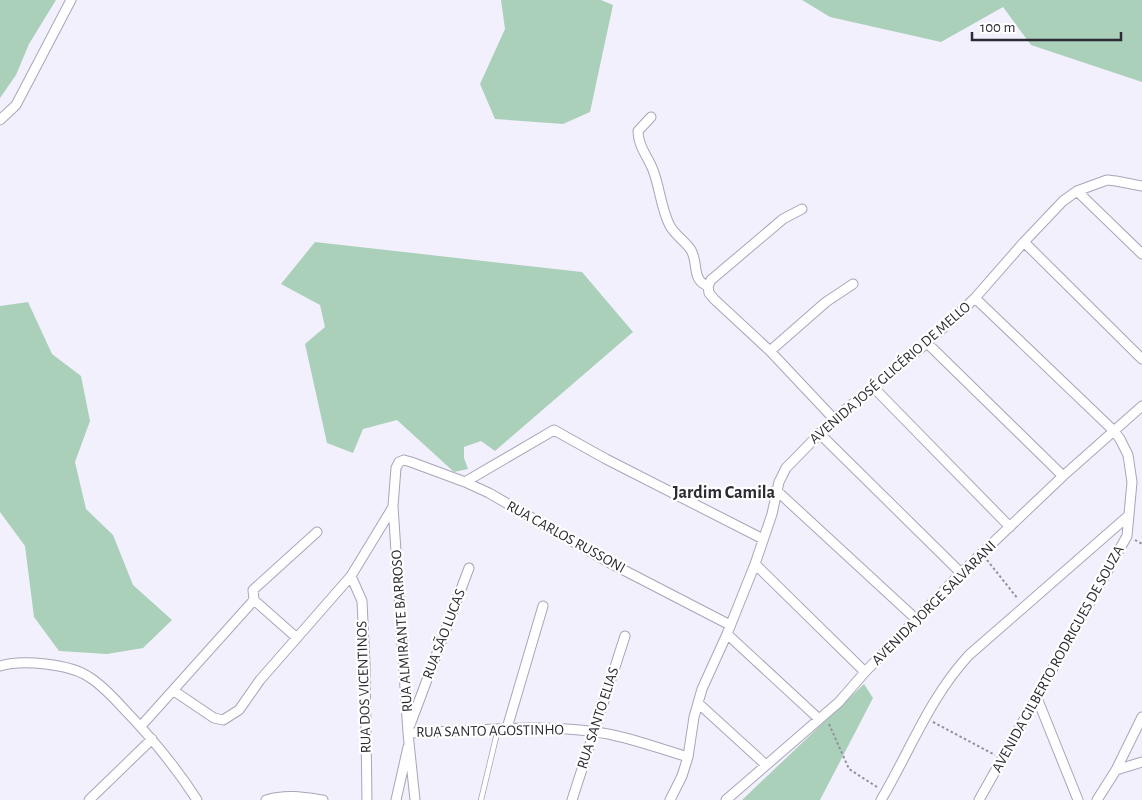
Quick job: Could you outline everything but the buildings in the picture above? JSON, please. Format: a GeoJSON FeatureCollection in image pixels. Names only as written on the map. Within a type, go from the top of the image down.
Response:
{"type":"FeatureCollection","features":[{"type":"Feature","properties":{"kind":"street"},"geometry":{"type":"LineString","coordinates":[[0,120],[16,105],[71,0]]}},
{"type":"Feature","properties":{"kind":"street"},"geometry":{"type":"LineString","coordinates":[[652,117],[638,131],[638,139],[653,170],[665,214],[671,228],[691,250],[699,281],[708,286]]}},
{"type":"Feature","properties":{"kind":"street"},"geometry":{"type":"LineString","coordinates":[[1142,186],[1116,180],[1107,180],[1076,191],[1142,254]]}},
{"type":"Feature","properties":{"kind":"street","name":"AVENIDA JOSÉ GLICÉRIO DE MELLO"},"geometry":{"type":"LineString","coordinates":[[670,800],[682,776],[688,757],[694,717],[702,689],[755,564],[772,514],[776,490],[786,468],[834,419],[927,343],[975,298],[1024,242],[1063,201],[1076,191]]}},
{"type":"Feature","properties":{"kind":"street"},"geometry":{"type":"LineString","coordinates":[[802,209],[783,220],[711,280],[708,286],[709,293],[770,352],[834,419]]}},
{"type":"Feature","properties":{"kind":"street"},"geometry":{"type":"LineString","coordinates":[[1024,242],[1142,359]]}},
{"type":"Feature","properties":{"kind":"street"},"geometry":{"type":"LineString","coordinates":[[770,352],[826,302],[853,284]]}},
{"type":"Feature","properties":{"kind":"street","name":"AVENIDA GILBERTO RODRIGUES DE SOUZA"},"geometry":{"type":"LineString","coordinates":[[975,298],[1114,431],[1128,455],[1132,482],[1126,538],[980,800]]}},
{"type":"Feature","properties":{"kind":"street"},"geometry":{"type":"LineString","coordinates":[[927,343],[1063,476]]}},
{"type":"Feature","properties":{"kind":"street"},"geometry":{"type":"LineString","coordinates":[[873,388],[1010,528]]}},
{"type":"Feature","properties":{"kind":"street","name":"AVENIDA JORGE SALVARANI"},"geometry":{"type":"LineString","coordinates":[[726,800],[839,702],[865,672],[961,573],[1063,476],[1142,406]]}},
{"type":"Feature","properties":{"kind":"street"},"geometry":{"type":"LineString","coordinates":[[465,482],[554,430],[606,460],[763,539]]}},
{"type":"Feature","properties":{"kind":"street"},"geometry":{"type":"LineString","coordinates":[[819,433],[961,573]]}},
{"type":"Feature","properties":{"kind":"street","name":"RUA CARLOS RUSSONI"},"geometry":{"type":"LineString","coordinates":[[399,462],[404,460],[411,462],[489,493],[728,630],[822,717]]}},
{"type":"Feature","properties":{"kind":"street","name":"RUA ALMIRANTE BARROSO"},"geometry":{"type":"LineString","coordinates":[[399,462],[396,468],[393,506],[415,800]]}},
{"type":"Feature","properties":{"kind":"street"},"geometry":{"type":"LineString","coordinates":[[776,490],[916,619]]}},
{"type":"Feature","properties":{"kind":"street"},"geometry":{"type":"LineString","coordinates":[[174,691],[214,718],[223,720],[239,710],[260,680],[351,576],[393,506]]}},
{"type":"Feature","properties":{"kind":"street"},"geometry":{"type":"LineString","coordinates":[[883,796],[925,718],[958,667],[1024,606],[1127,517]]}},
{"type":"Feature","properties":{"kind":"street"},"geometry":{"type":"LineString","coordinates":[[297,638],[254,600],[253,590],[317,532]]}},
{"type":"Feature","properties":{"kind":"street"},"geometry":{"type":"LineString","coordinates":[[755,564],[865,672]]}},
{"type":"Feature","properties":{"kind":"street","name":"RUA SÃO LUCAS"},"geometry":{"type":"LineString","coordinates":[[409,734],[469,568]]}},
{"type":"Feature","properties":{"kind":"street","name":"RUA DOS VICENTINOS"},"geometry":{"type":"LineString","coordinates":[[351,576],[362,601],[367,800]]}},
{"type":"Feature","properties":{"kind":"street"},"geometry":{"type":"LineString","coordinates":[[141,726],[254,600]]}},
{"type":"Feature","properties":{"kind":"street"},"geometry":{"type":"LineString","coordinates":[[503,729],[543,606]]}},
{"type":"Feature","properties":{"kind":"street","name":"RUA SANTO ELIAS"},"geometry":{"type":"LineString","coordinates":[[572,800],[625,636]]}},
{"type":"Feature","properties":{"kind":"street"},"geometry":{"type":"LineString","coordinates":[[0,666],[23,663],[78,671],[89,676],[104,687],[152,738],[192,798]]}},
{"type":"Feature","properties":{"kind":"street"},"geometry":{"type":"LineString","coordinates":[[1037,698],[1078,800]]}},
{"type":"Feature","properties":{"kind":"street"},"geometry":{"type":"LineString","coordinates":[[698,703],[766,765]]}},
{"type":"Feature","properties":{"kind":"street"},"geometry":{"type":"LineString","coordinates":[[1097,800],[1116,770],[1142,717]]}},
{"type":"Feature","properties":{"kind":"street","name":"RUA SANTO AGOSTINHO"},"geometry":{"type":"LineString","coordinates":[[409,734],[503,729],[595,732],[625,738],[688,757]]}},
{"type":"Feature","properties":{"kind":"street"},"geometry":{"type":"LineString","coordinates":[[396,800],[409,734]]}},
{"type":"Feature","properties":{"kind":"street"},"geometry":{"type":"LineString","coordinates":[[89,800],[152,738]]}},
{"type":"Feature","properties":{"kind":"street"},"geometry":{"type":"LineString","coordinates":[[1116,770],[1142,762]]}},
{"type":"Feature","properties":{"kind":"street"},"geometry":{"type":"LineString","coordinates":[[266,800],[278,796],[291,796],[323,800]]}},
{"type":"Feature","properties":{"kind":"lane"},"geometry":{"type":"LineString","coordinates":[[481,800],[503,729]]}},
{"type":"Feature","properties":{"kind":"path"},"geometry":{"type":"LineString","coordinates":[[982,554],[1024,606]]}},
{"type":"Feature","properties":{"kind":"path"},"geometry":{"type":"LineString","coordinates":[[822,717],[850,769],[883,796]]}},
{"type":"Feature","properties":{"kind":"path"},"geometry":{"type":"LineString","coordinates":[[925,718],[1002,758]]}},
{"type":"Feature","properties":{"kind":"green space"},"geometry":{"type":"Polygon","coordinates":[[[0,0],[56,0],[29,44],[16,75],[0,98],[0,0]]]}},
{"type":"Feature","properties":{"kind":"green space"},"geometry":{"type":"Polygon","coordinates":[[[501,0],[601,0],[613,5],[590,112],[563,124],[495,119],[480,84],[505,29],[501,0]]]}},
{"type":"Feature","properties":{"kind":"green space"},"geometry":{"type":"Polygon","coordinates":[[[802,0],[1142,0],[1142,82],[1031,45],[1003,7],[941,42],[830,17],[802,0]]]}},
{"type":"Feature","properties":{"kind":"green space"},"geometry":{"type":"Polygon","coordinates":[[[315,242],[582,272],[633,332],[495,451],[481,441],[464,447],[464,458],[468,469],[454,472],[397,420],[363,429],[353,453],[327,443],[305,344],[325,327],[320,305],[281,284],[315,242]]]}},
{"type":"Feature","properties":{"kind":"green space"},"geometry":{"type":"Polygon","coordinates":[[[28,302],[52,354],[81,376],[90,421],[75,462],[86,509],[113,535],[133,585],[172,620],[143,648],[107,654],[59,651],[34,617],[25,546],[0,512],[0,306],[28,302]]]}},
{"type":"Feature","properties":{"kind":"green space"},"geometry":{"type":"Polygon","coordinates":[[[864,684],[873,698],[820,800],[742,800],[864,684]]]}},
{"type":"Feature","properties":{"kind":"district","name":"Jardim Camila"},"geometry":{"type":"Point","coordinates":[724,493]}}]}
